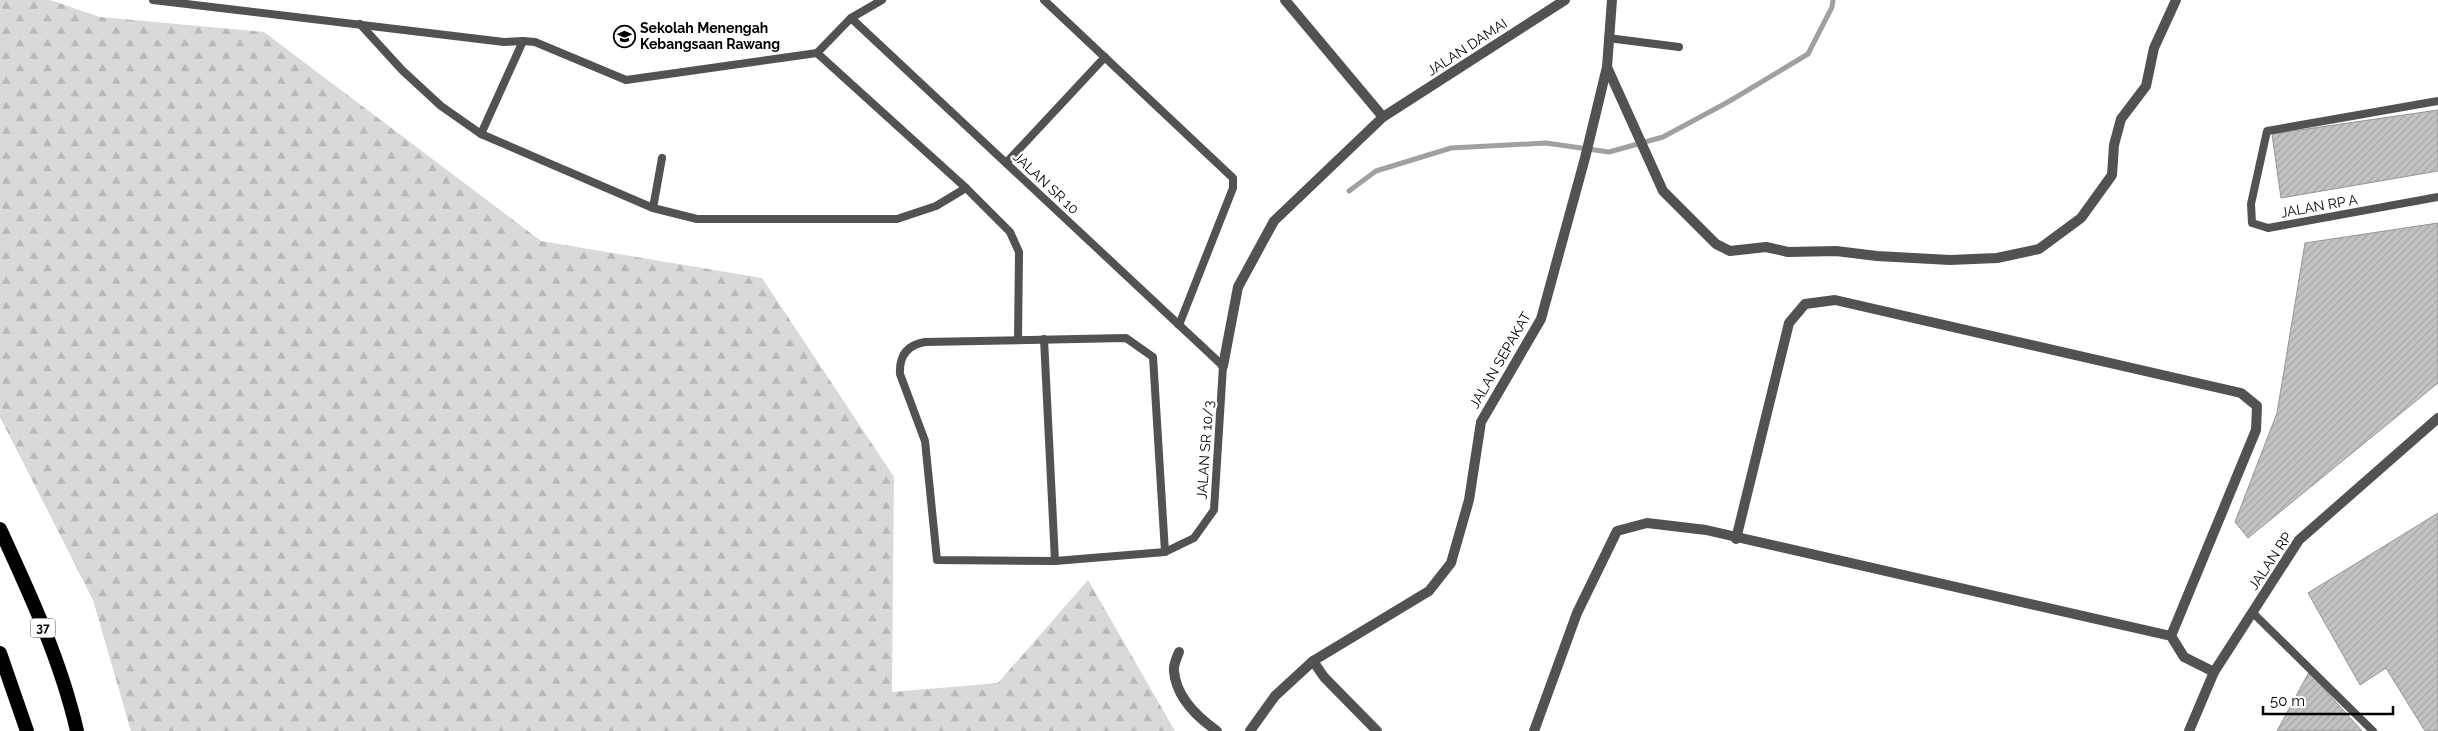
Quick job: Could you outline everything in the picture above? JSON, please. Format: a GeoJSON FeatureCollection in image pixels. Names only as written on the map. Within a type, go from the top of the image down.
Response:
{"type":"FeatureCollection","features":[{"type":"Feature","properties":{"kind":"highway","name":"37"},"geometry":{"type":"LineString","coordinates":[[0,529],[26,585],[54,657],[77,731]]}},
{"type":"Feature","properties":{"kind":"highway"},"geometry":{"type":"LineString","coordinates":[[0,653],[27,731]]}},
{"type":"Feature","properties":{"kind":"street"},"geometry":{"type":"LineString","coordinates":[[1284,0],[1383,117]]}},
{"type":"Feature","properties":{"kind":"street","name":"JALAN DAMAI"},"geometry":{"type":"LineString","coordinates":[[1223,366],[1238,287],[1274,221],[1383,117],[1565,0]]}},
{"type":"Feature","properties":{"kind":"street","name":"JALAN SEPAKAT"},"geometry":{"type":"LineString","coordinates":[[1250,731],[1275,696],[1313,660],[1429,591],[1450,562],[1469,500],[1481,422],[1541,319],[1585,158],[1607,67],[1612,0]]}},
{"type":"Feature","properties":{"kind":"street"},"geometry":{"type":"LineString","coordinates":[[1607,67],[1663,191],[1716,244],[1730,251],[1766,247],[1788,252],[1836,251],[1877,256],[1950,260],[1997,258],[2039,249],[2081,218],[2112,175],[2114,145],[2121,118],[2146,86],[2154,48],[2176,0]]}},
{"type":"Feature","properties":{"kind":"street"},"geometry":{"type":"LineString","coordinates":[[1736,539],[1789,323],[1805,304],[1835,300],[2241,393],[2257,406],[2256,430],[2171,636]]}},
{"type":"Feature","properties":{"kind":"street","name":"JALAN RP"},"geometry":{"type":"LineString","coordinates":[[2188,731],[2214,672],[2299,540],[2438,418]]}},
{"type":"Feature","properties":{"kind":"street"},"geometry":{"type":"LineString","coordinates":[[1534,731],[1577,613],[1616,531],[1647,523],[1706,530],[1736,539],[2171,636],[2184,657],[2214,672]]}},
{"type":"Feature","properties":{"kind":"street"},"geometry":{"type":"LineString","coordinates":[[1179,652],[1173,669],[1178,689],[1189,706],[1204,722],[1217,731]]}},
{"type":"Feature","properties":{"kind":"street"},"geometry":{"type":"LineString","coordinates":[[1313,660],[1324,677],[1377,731]]}},
{"type":"Feature","properties":{"kind":"lane"},"geometry":{"type":"LineString","coordinates":[[153,0],[504,42],[535,42],[626,80],[818,53],[851,18],[882,0]]}},
{"type":"Feature","properties":{"kind":"lane"},"geometry":{"type":"LineString","coordinates":[[1044,0],[1233,178],[1233,188],[1179,325]]}},
{"type":"Feature","properties":{"kind":"lane","name":"JALAN SR 10"},"geometry":{"type":"LineString","coordinates":[[851,18],[1223,366]]}},
{"type":"Feature","properties":{"kind":"lane"},"geometry":{"type":"LineString","coordinates":[[360,24],[402,70],[442,106],[481,134],[653,208],[697,219],[897,219],[936,206],[966,188]]}},
{"type":"Feature","properties":{"kind":"lane"},"geometry":{"type":"LineString","coordinates":[[1608,38],[1678,47]]}},
{"type":"Feature","properties":{"kind":"lane"},"geometry":{"type":"LineString","coordinates":[[481,134],[523,41]]}},
{"type":"Feature","properties":{"kind":"lane"},"geometry":{"type":"LineString","coordinates":[[818,53],[966,188],[1010,232],[1016,241],[1019,252],[1018,340],[1126,338],[1153,357],[1165,552]]}},
{"type":"Feature","properties":{"kind":"lane"},"geometry":{"type":"LineString","coordinates":[[1006,162],[1105,57]]}},
{"type":"Feature","properties":{"kind":"lane","name":"JALAN RP A"},"geometry":{"type":"LineString","coordinates":[[2438,101],[2267,131],[2266,146],[2251,204],[2252,223],[2268,228],[2438,197]]}},
{"type":"Feature","properties":{"kind":"lane"},"geometry":{"type":"LineString","coordinates":[[653,208],[662,158]]}},
{"type":"Feature","properties":{"kind":"lane"},"geometry":{"type":"LineString","coordinates":[[1044,339],[1055,561]]}},
{"type":"Feature","properties":{"kind":"lane","name":"JALAN SR 10/3"},"geometry":{"type":"LineString","coordinates":[[1018,340],[916,343],[902,355],[899,364],[900,374],[926,444],[936,560],[1055,561],[1165,552],[1194,538],[1214,510],[1223,366]]}},
{"type":"Feature","properties":{"kind":"lane"},"geometry":{"type":"LineString","coordinates":[[2252,612],[2373,731]]}},
{"type":"Feature","properties":{"kind":"green space"},"geometry":{"type":"Polygon","coordinates":[[[0,0],[50,0],[100,17],[264,32],[541,241],[762,278],[894,477],[892,692],[998,683],[1088,580],[1175,731],[131,731],[93,600],[0,417],[0,0]]]}},
{"type":"Feature","properties":{"kind":"building"},"geometry":{"type":"Polygon","coordinates":[[[2438,110],[2438,171],[2281,198],[2272,134],[2438,110]]]}},
{"type":"Feature","properties":{"kind":"building"},"geometry":{"type":"Polygon","coordinates":[[[2438,223],[2438,383],[2248,538],[2235,522],[2277,413],[2305,243],[2438,223]]]}},
{"type":"Feature","properties":{"kind":"building"},"geometry":{"type":"Polygon","coordinates":[[[2438,513],[2438,731],[2425,731],[2386,668],[2360,685],[2308,593],[2438,513]]]}},
{"type":"Feature","properties":{"kind":"building"},"geometry":{"type":"Polygon","coordinates":[[[2309,672],[2362,731],[2277,731],[2309,672]]]}},
{"type":"Feature","properties":{"kind":"waterway"},"geometry":{"type":"LineString","coordinates":[[1349,191],[1376,171],[1451,148],[1546,143],[1609,152],[1663,137],[1728,102],[1808,54],[1832,7],[1833,0]]}},
{"type":"Feature","properties":{"kind":"place","name":"Sekolah Menengah Kebangsaan Rawang"},"geometry":{"type":"Point","coordinates":[624,36]}}]}
